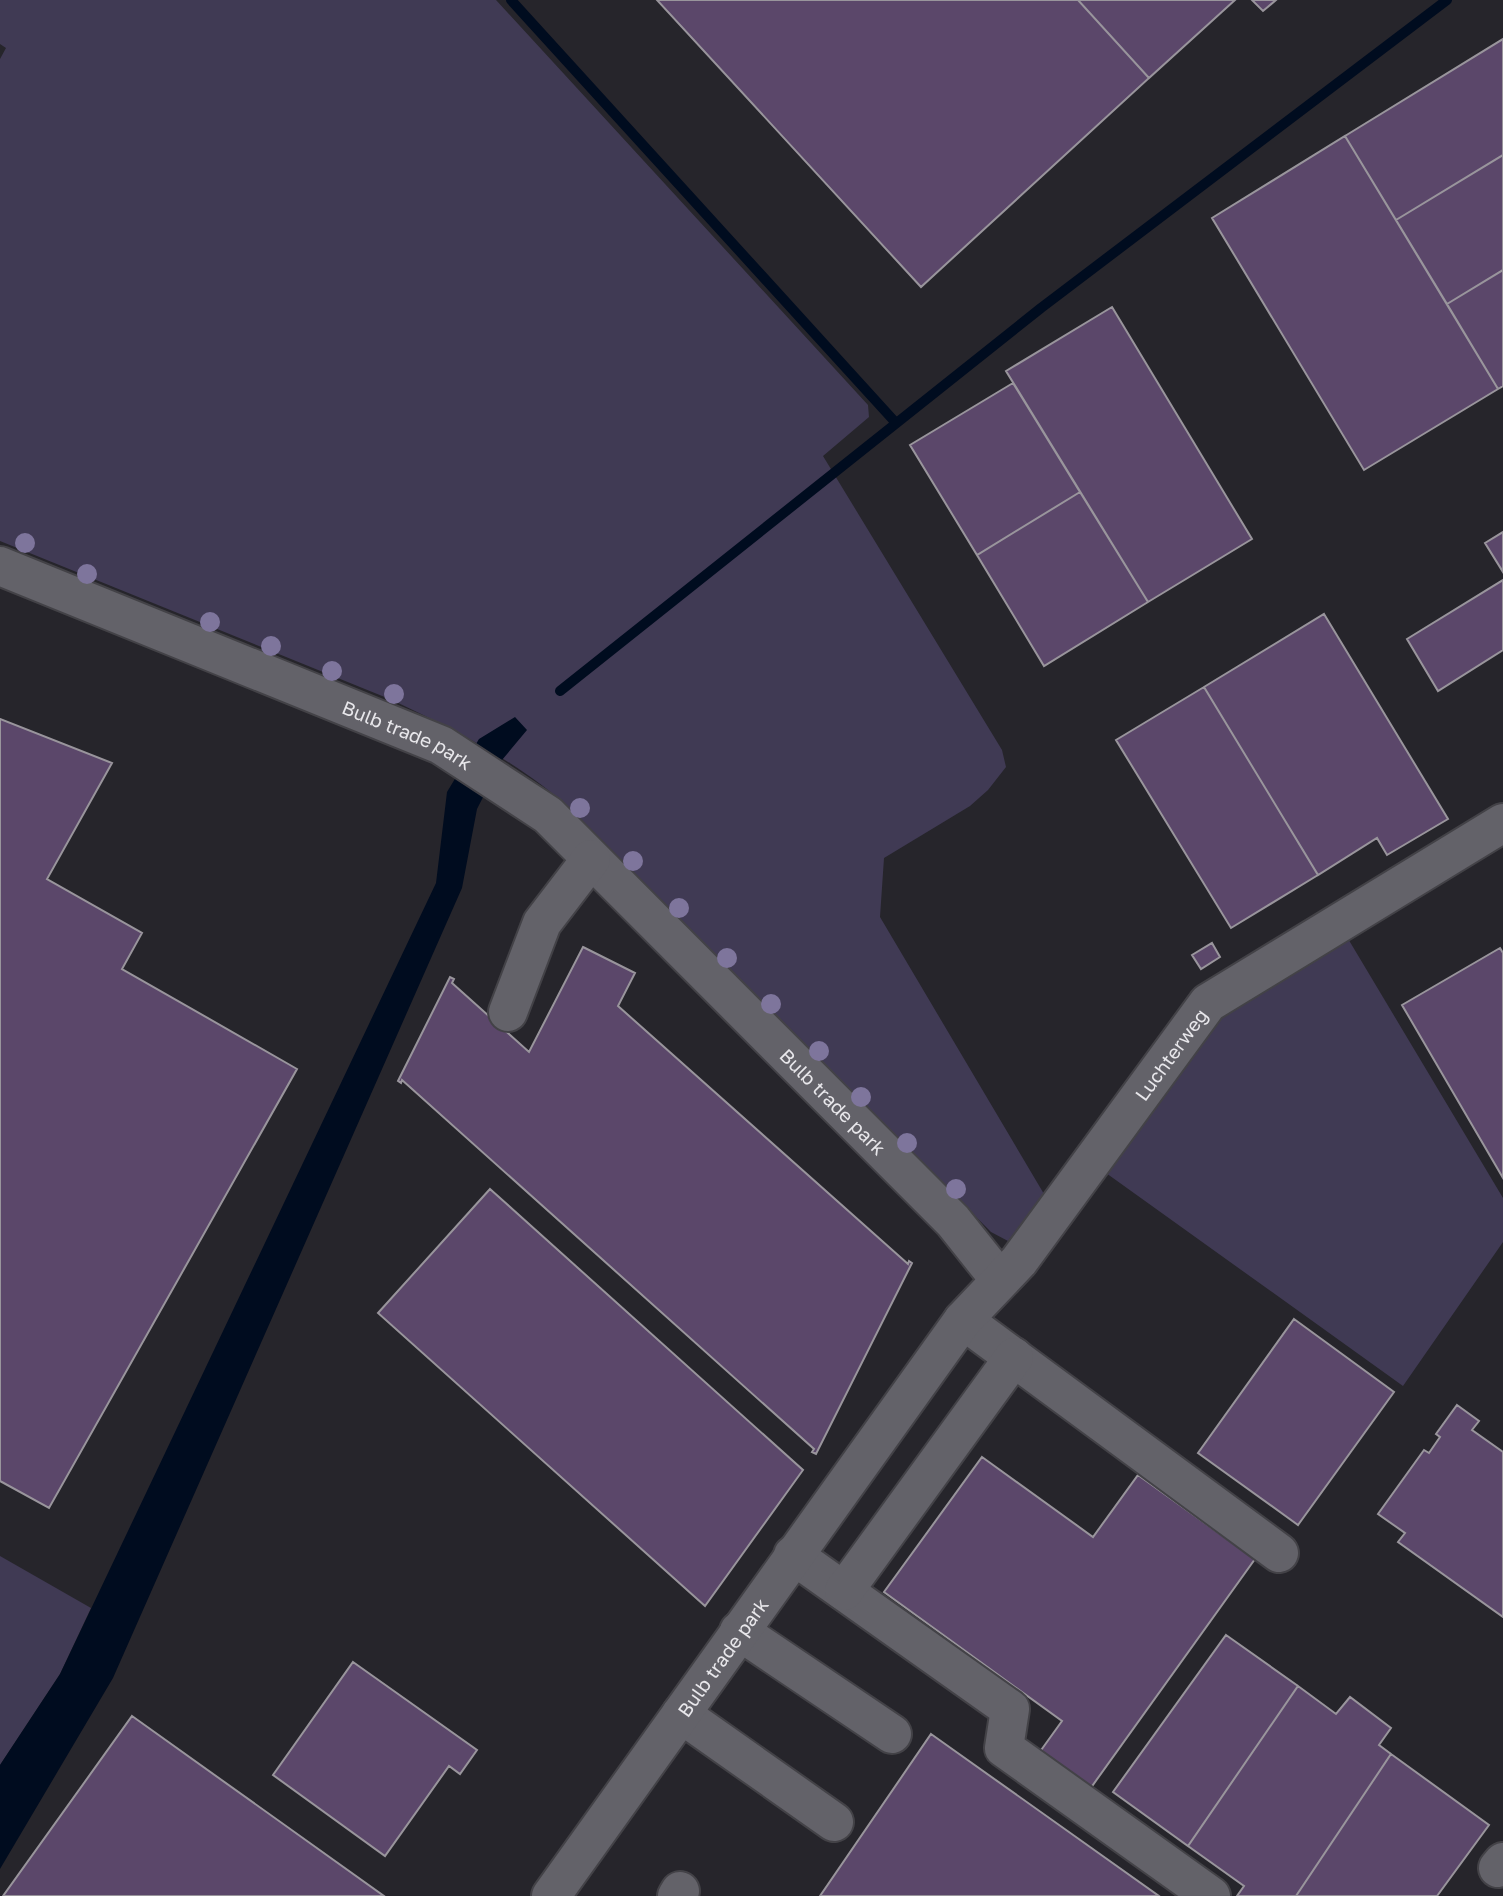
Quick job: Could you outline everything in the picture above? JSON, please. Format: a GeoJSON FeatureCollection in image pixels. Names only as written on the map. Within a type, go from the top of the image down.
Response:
{"type":"FeatureCollection","features":[{"type":"Feature","properties":{"kind":"street","name":"Bulb trade park"},"geometry":{"type":"LineString","coordinates":[[0,566],[442,745],[548,815],[953,1222],[1000,1280],[963,1320],[551,1896]]}},
{"type":"Feature","properties":{"kind":"street","name":"Luchterweg"},"geometry":{"type":"LineString","coordinates":[[1000,1280],[1019,1261],[1208,1003],[1503,823]]}},
{"type":"Feature","properties":{"kind":"street"},"geometry":{"type":"LineString","coordinates":[[508,1012],[542,923],[591,859]]}},
{"type":"Feature","properties":{"kind":"street"},"geometry":{"type":"LineString","coordinates":[[963,1320],[1279,1553]]}},
{"type":"Feature","properties":{"kind":"street"},"geometry":{"type":"LineString","coordinates":[[844,1591],[1014,1357]]}},
{"type":"Feature","properties":{"kind":"street"},"geometry":{"type":"LineString","coordinates":[[793,1555],[1010,1709],[1004,1748],[1211,1896]]}},
{"type":"Feature","properties":{"kind":"street"},"geometry":{"type":"LineString","coordinates":[[739,1631],[892,1734]]}},
{"type":"Feature","properties":{"kind":"street"},"geometry":{"type":"LineString","coordinates":[[681,1714],[834,1822]]}},
{"type":"Feature","properties":{"kind":"shaded area"},"geometry":{"type":"Polygon","coordinates":[[[0,0],[496,0],[868,405],[869,417],[823,456],[1002,750],[1006,767],[988,790],[970,806],[884,858],[880,917],[1044,1194],[1008,1241],[991,1232],[573,811],[531,778],[440,723],[392,700],[0,541],[0,59],[6,48],[0,44],[0,0]]]}},
{"type":"Feature","properties":{"kind":"shaded area"},"geometry":{"type":"Polygon","coordinates":[[[1347,937],[1503,1198],[1503,1242],[1403,1386],[1106,1173],[1210,1024],[1347,937]]]}},
{"type":"Feature","properties":{"kind":"shaded area"},"geometry":{"type":"Polygon","coordinates":[[[0,1556],[91,1608],[60,1674],[0,1765],[0,1556]]]}},
{"type":"Feature","properties":{"kind":"water"},"geometry":{"type":"Polygon","coordinates":[[[515,717],[527,730],[502,760],[477,809],[462,888],[113,1678],[0,1869],[0,1765],[60,1674],[436,883],[447,792],[479,739],[515,717]]]}},
{"type":"Feature","properties":{"kind":"building"},"geometry":{"type":"Polygon","coordinates":[[[657,0],[1078,0],[1149,78],[921,287],[657,0]]]}},
{"type":"Feature","properties":{"kind":"building"},"geometry":{"type":"Polygon","coordinates":[[[1078,0],[1235,0],[1149,78],[1078,0]]]}},
{"type":"Feature","properties":{"kind":"building"},"geometry":{"type":"Polygon","coordinates":[[[1252,0],[1276,0],[1263,11],[1252,0]]]}},
{"type":"Feature","properties":{"kind":"building"},"geometry":{"type":"Polygon","coordinates":[[[1503,39],[1503,155],[1396,220],[1345,136],[1503,39]]]}},
{"type":"Feature","properties":{"kind":"building"},"geometry":{"type":"Polygon","coordinates":[[[1345,136],[1498,389],[1364,470],[1212,218],[1345,136]]]}},
{"type":"Feature","properties":{"kind":"building"},"geometry":{"type":"Polygon","coordinates":[[[1503,155],[1503,270],[1447,304],[1396,220],[1503,155]]]}},
{"type":"Feature","properties":{"kind":"building"},"geometry":{"type":"Polygon","coordinates":[[[1503,270],[1503,386],[1498,389],[1447,304],[1503,270]]]}},
{"type":"Feature","properties":{"kind":"building"},"geometry":{"type":"Polygon","coordinates":[[[1112,307],[1252,539],[1148,602],[1006,371],[1112,307]]]}},
{"type":"Feature","properties":{"kind":"building"},"geometry":{"type":"Polygon","coordinates":[[[1013,383],[1080,492],[977,555],[910,445],[1013,383]]]}},
{"type":"Feature","properties":{"kind":"building"},"geometry":{"type":"Polygon","coordinates":[[[1080,492],[1148,602],[1044,666],[977,555],[1080,492]]]}},
{"type":"Feature","properties":{"kind":"building"},"geometry":{"type":"Polygon","coordinates":[[[1503,532],[1503,572],[1485,543],[1503,532]]]}},
{"type":"Feature","properties":{"kind":"building"},"geometry":{"type":"Polygon","coordinates":[[[1503,580],[1503,650],[1438,691],[1407,639],[1503,580]]]}},
{"type":"Feature","properties":{"kind":"building"},"geometry":{"type":"Polygon","coordinates":[[[1324,614],[1448,819],[1387,855],[1377,838],[1318,875],[1204,687],[1324,614]]]}},
{"type":"Feature","properties":{"kind":"building"},"geometry":{"type":"Polygon","coordinates":[[[1204,687],[1318,875],[1231,928],[1116,740],[1204,687]]]}},
{"type":"Feature","properties":{"kind":"building"},"geometry":{"type":"Polygon","coordinates":[[[0,719],[112,763],[47,879],[142,933],[122,969],[297,1069],[49,1508],[0,1481],[0,719]]]}},
{"type":"Feature","properties":{"kind":"building"},"geometry":{"type":"Polygon","coordinates":[[[1212,943],[1220,957],[1201,969],[1192,955],[1212,943]]]}},
{"type":"Feature","properties":{"kind":"building"},"geometry":{"type":"Polygon","coordinates":[[[583,947],[635,973],[618,1006],[908,1264],[909,1261],[912,1263],[816,1454],[812,1452],[814,1449],[402,1080],[401,1083],[398,1081],[450,977],[454,979],[452,983],[529,1052],[583,947]]]}},
{"type":"Feature","properties":{"kind":"building"},"geometry":{"type":"Polygon","coordinates":[[[1500,948],[1503,953],[1503,1178],[1402,1005],[1500,948]]]}},
{"type":"Feature","properties":{"kind":"building"},"geometry":{"type":"Polygon","coordinates":[[[490,1189],[803,1470],[705,1606],[378,1313],[490,1189]]]}},
{"type":"Feature","properties":{"kind":"building"},"geometry":{"type":"Polygon","coordinates":[[[1294,1319],[1394,1392],[1298,1525],[1198,1453],[1294,1319]]]}},
{"type":"Feature","properties":{"kind":"building"},"geometry":{"type":"Polygon","coordinates":[[[1457,1405],[1479,1421],[1472,1430],[1503,1452],[1503,1617],[1398,1542],[1405,1533],[1378,1514],[1424,1450],[1429,1453],[1440,1437],[1436,1434],[1457,1405]]]}},
{"type":"Feature","properties":{"kind":"building"},"geometry":{"type":"Polygon","coordinates":[[[982,1457],[1093,1537],[1138,1475],[1255,1559],[1085,1796],[1034,1760],[1062,1721],[884,1592],[982,1457]]]}},
{"type":"Feature","properties":{"kind":"building"},"geometry":{"type":"Polygon","coordinates":[[[1226,1635],[1298,1686],[1188,1846],[1113,1792],[1226,1635]]]}},
{"type":"Feature","properties":{"kind":"building"},"geometry":{"type":"Polygon","coordinates":[[[353,1662],[477,1750],[460,1774],[449,1766],[385,1856],[273,1775],[353,1662]]]}},
{"type":"Feature","properties":{"kind":"building"},"geometry":{"type":"Polygon","coordinates":[[[1298,1686],[1336,1714],[1350,1697],[1391,1728],[1379,1745],[1391,1754],[1296,1896],[1237,1896],[1244,1886],[1188,1846],[1298,1686]]]}},
{"type":"Feature","properties":{"kind":"building"},"geometry":{"type":"Polygon","coordinates":[[[132,1716],[384,1896],[3,1896],[132,1716]]]}},
{"type":"Feature","properties":{"kind":"building"},"geometry":{"type":"Polygon","coordinates":[[[931,1734],[1159,1896],[820,1896],[931,1734]]]}},
{"type":"Feature","properties":{"kind":"building"},"geometry":{"type":"Polygon","coordinates":[[[1391,1754],[1489,1825],[1437,1896],[1296,1896],[1391,1754]]]}},
{"type":"Feature","properties":{"kind":"waterway"},"geometry":{"type":"LineString","coordinates":[[511,0],[896,423]]}},
{"type":"Feature","properties":{"kind":"waterway"},"geometry":{"type":"LineString","coordinates":[[560,691],[1041,308],[1447,0]]}}]}
